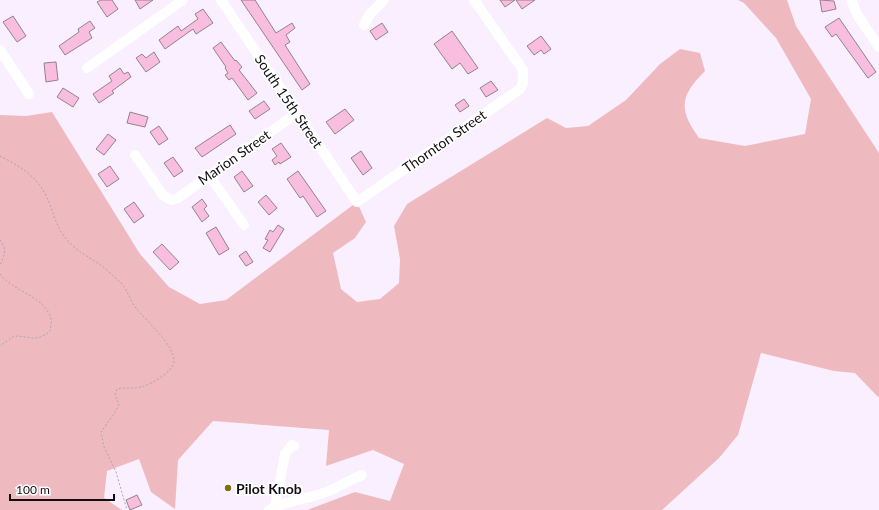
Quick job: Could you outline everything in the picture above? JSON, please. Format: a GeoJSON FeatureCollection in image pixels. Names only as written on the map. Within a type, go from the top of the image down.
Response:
{"type":"FeatureCollection","features":[{"type":"Feature","properties":{"kind":"street"},"geometry":{"type":"LineString","coordinates":[[87,68],[183,0]]}},
{"type":"Feature","properties":{"kind":"street","name":"South 15th Street"},"geometry":{"type":"LineString","coordinates":[[221,0],[357,202]]}},
{"type":"Feature","properties":{"kind":"street"},"geometry":{"type":"LineString","coordinates":[[364,25],[370,14],[384,0]]}},
{"type":"Feature","properties":{"kind":"street","name":"Thornton Street"},"geometry":{"type":"LineString","coordinates":[[357,202],[520,89],[524,76],[523,70],[474,0]]}},
{"type":"Feature","properties":{"kind":"street"},"geometry":{"type":"LineString","coordinates":[[851,0],[858,16],[879,47]]}},
{"type":"Feature","properties":{"kind":"street"},"geometry":{"type":"LineString","coordinates":[[0,50],[30,94]]}},
{"type":"Feature","properties":{"kind":"street","name":"Marion Street"},"geometry":{"type":"LineString","coordinates":[[135,155],[163,195],[171,200],[178,198],[208,175],[297,113]]}},
{"type":"Feature","properties":{"kind":"street"},"geometry":{"type":"LineString","coordinates":[[208,175],[244,225]]}},
{"type":"Feature","properties":{"kind":"street"},"geometry":{"type":"LineString","coordinates":[[272,508],[285,454],[292,445],[294,446]]}},
{"type":"Feature","properties":{"kind":"street"},"geometry":{"type":"LineString","coordinates":[[272,508],[298,498],[331,490],[362,475]]}},
{"type":"Feature","properties":{"kind":"path"},"geometry":{"type":"LineString","coordinates":[[0,156],[14,163],[34,179],[45,192],[61,232],[72,246],[107,270],[123,285],[134,307],[155,329],[172,352],[174,363],[170,370],[161,377],[141,388],[127,387],[117,389],[115,395],[119,404],[116,411],[101,432],[104,447],[116,472],[127,510]]}},
{"type":"Feature","properties":{"kind":"path"},"geometry":{"type":"LineString","coordinates":[[0,240],[4,245],[6,254],[0,266]]}},
{"type":"Feature","properties":{"kind":"path"},"geometry":{"type":"LineString","coordinates":[[0,274],[4,280],[29,294],[38,302],[51,319],[50,332],[42,337],[35,339],[14,336],[0,346]]}},
{"type":"Feature","properties":{"kind":"shaded area"},"geometry":{"type":"Polygon","coordinates":[[[738,0],[787,0],[796,26],[879,153],[879,398],[855,373],[834,371],[761,353],[738,435],[719,458],[662,510],[307,510],[355,492],[390,501],[404,464],[373,450],[326,466],[329,430],[213,421],[178,460],[175,509],[151,492],[139,459],[107,471],[104,498],[122,510],[0,510],[0,115],[26,116],[52,112],[140,254],[169,287],[200,304],[226,300],[357,202],[366,222],[355,238],[333,253],[341,289],[357,302],[380,299],[399,283],[400,259],[394,226],[407,204],[547,118],[566,128],[588,126],[626,100],[660,64],[680,49],[700,53],[705,71],[691,88],[685,103],[685,111],[688,119],[699,138],[745,146],[805,134],[811,99],[776,38],[744,3],[738,0]]]}},
{"type":"Feature","properties":{"kind":"building"},"geometry":{"type":"Polygon","coordinates":[[[101,0],[112,0],[118,9],[107,17],[97,2],[101,0]]]}},
{"type":"Feature","properties":{"kind":"building"},"geometry":{"type":"Polygon","coordinates":[[[135,0],[153,0],[140,9],[135,0]]]}},
{"type":"Feature","properties":{"kind":"building"},"geometry":{"type":"Polygon","coordinates":[[[241,0],[255,0],[276,33],[292,23],[295,28],[286,35],[290,42],[285,45],[310,84],[302,90],[241,0]]]}},
{"type":"Feature","properties":{"kind":"building"},"geometry":{"type":"Polygon","coordinates":[[[500,0],[515,0],[505,7],[500,0]]]}},
{"type":"Feature","properties":{"kind":"building"},"geometry":{"type":"Polygon","coordinates":[[[516,0],[535,0],[522,9],[516,0]]]}},
{"type":"Feature","properties":{"kind":"building"},"geometry":{"type":"Polygon","coordinates":[[[820,0],[834,1],[836,9],[822,12],[820,0]]]}},
{"type":"Feature","properties":{"kind":"building"},"geometry":{"type":"Polygon","coordinates":[[[203,9],[213,23],[196,34],[193,29],[165,49],[159,40],[178,26],[181,31],[198,19],[195,14],[203,9]]]}},
{"type":"Feature","properties":{"kind":"building"},"geometry":{"type":"Polygon","coordinates":[[[13,16],[26,36],[17,42],[3,22],[13,16]]]}},
{"type":"Feature","properties":{"kind":"building"},"geometry":{"type":"Polygon","coordinates":[[[839,18],[876,72],[868,78],[836,34],[832,37],[825,27],[839,18]]]}},
{"type":"Feature","properties":{"kind":"building"},"geometry":{"type":"Polygon","coordinates":[[[90,21],[95,28],[89,32],[92,38],[65,55],[59,46],[79,32],[78,29],[90,21]]]}},
{"type":"Feature","properties":{"kind":"building"},"geometry":{"type":"Polygon","coordinates":[[[382,23],[388,32],[376,40],[370,31],[382,23]]]}},
{"type":"Feature","properties":{"kind":"building"},"geometry":{"type":"Polygon","coordinates":[[[452,31],[478,68],[468,74],[460,63],[452,69],[434,44],[452,31]]]}},
{"type":"Feature","properties":{"kind":"building"},"geometry":{"type":"Polygon","coordinates":[[[541,36],[551,49],[544,54],[541,50],[534,55],[527,46],[541,36]]]}},
{"type":"Feature","properties":{"kind":"building"},"geometry":{"type":"Polygon","coordinates":[[[221,42],[235,61],[236,60],[242,67],[239,70],[257,93],[248,100],[232,78],[229,80],[225,75],[228,73],[225,68],[226,67],[213,48],[221,42]]]}},
{"type":"Feature","properties":{"kind":"building"},"geometry":{"type":"Polygon","coordinates":[[[154,52],[160,62],[146,72],[136,58],[142,54],[146,58],[154,52]]]}},
{"type":"Feature","properties":{"kind":"building"},"geometry":{"type":"Polygon","coordinates":[[[56,62],[58,80],[46,82],[44,63],[56,62]]]}},
{"type":"Feature","properties":{"kind":"building"},"geometry":{"type":"Polygon","coordinates":[[[120,68],[124,74],[128,72],[131,77],[112,91],[114,93],[99,103],[93,94],[112,81],[109,76],[120,68]]]}},
{"type":"Feature","properties":{"kind":"building"},"geometry":{"type":"Polygon","coordinates":[[[491,81],[498,90],[486,97],[480,88],[491,81]]]}},
{"type":"Feature","properties":{"kind":"building"},"geometry":{"type":"Polygon","coordinates":[[[63,88],[79,98],[73,107],[57,97],[63,88]]]}},
{"type":"Feature","properties":{"kind":"building"},"geometry":{"type":"Polygon","coordinates":[[[464,99],[469,106],[460,112],[455,105],[464,99]]]}},
{"type":"Feature","properties":{"kind":"building"},"geometry":{"type":"Polygon","coordinates":[[[264,101],[270,109],[255,119],[249,111],[264,101]]]}},
{"type":"Feature","properties":{"kind":"building"},"geometry":{"type":"Polygon","coordinates":[[[345,109],[354,120],[335,134],[326,122],[345,109]]]}},
{"type":"Feature","properties":{"kind":"building"},"geometry":{"type":"Polygon","coordinates":[[[130,112],[148,117],[145,127],[127,123],[130,112]]]}},
{"type":"Feature","properties":{"kind":"building"},"geometry":{"type":"Polygon","coordinates":[[[230,125],[236,134],[202,157],[195,148],[230,125]]]}},
{"type":"Feature","properties":{"kind":"building"},"geometry":{"type":"Polygon","coordinates":[[[159,126],[168,139],[159,145],[150,132],[159,126]]]}},
{"type":"Feature","properties":{"kind":"building"},"geometry":{"type":"Polygon","coordinates":[[[108,134],[116,140],[104,155],[96,149],[108,134]]]}},
{"type":"Feature","properties":{"kind":"building"},"geometry":{"type":"Polygon","coordinates":[[[281,143],[291,157],[280,164],[279,162],[275,165],[272,160],[277,156],[272,149],[281,143]]]}},
{"type":"Feature","properties":{"kind":"building"},"geometry":{"type":"Polygon","coordinates":[[[361,151],[372,168],[363,175],[351,158],[361,151]]]}},
{"type":"Feature","properties":{"kind":"building"},"geometry":{"type":"Polygon","coordinates":[[[173,157],[183,171],[174,177],[164,163],[173,157]]]}},
{"type":"Feature","properties":{"kind":"building"},"geometry":{"type":"Polygon","coordinates":[[[110,166],[119,179],[107,187],[98,174],[110,166]]]}},
{"type":"Feature","properties":{"kind":"building"},"geometry":{"type":"Polygon","coordinates":[[[242,171],[253,186],[244,192],[234,177],[242,171]]]}},
{"type":"Feature","properties":{"kind":"building"},"geometry":{"type":"Polygon","coordinates":[[[298,171],[326,211],[317,217],[303,196],[300,198],[287,179],[298,171]]]}},
{"type":"Feature","properties":{"kind":"building"},"geometry":{"type":"Polygon","coordinates":[[[266,195],[277,208],[269,215],[258,202],[266,195]]]}},
{"type":"Feature","properties":{"kind":"building"},"geometry":{"type":"Polygon","coordinates":[[[202,199],[207,206],[204,209],[209,216],[202,222],[192,207],[202,199]]]}},
{"type":"Feature","properties":{"kind":"building"},"geometry":{"type":"Polygon","coordinates":[[[134,202],[144,216],[134,223],[124,209],[134,202]]]}},
{"type":"Feature","properties":{"kind":"building"},"geometry":{"type":"Polygon","coordinates":[[[278,225],[284,229],[270,252],[263,248],[268,240],[265,239],[270,230],[273,232],[278,225]]]}},
{"type":"Feature","properties":{"kind":"building"},"geometry":{"type":"Polygon","coordinates":[[[216,227],[229,249],[219,255],[206,233],[216,227]]]}},
{"type":"Feature","properties":{"kind":"building"},"geometry":{"type":"Polygon","coordinates":[[[162,244],[179,262],[170,270],[153,252],[162,244]]]}},
{"type":"Feature","properties":{"kind":"building"},"geometry":{"type":"Polygon","coordinates":[[[246,251],[253,262],[246,266],[239,256],[246,251]]]}},
{"type":"Feature","properties":{"kind":"building"},"geometry":{"type":"Polygon","coordinates":[[[137,495],[142,505],[130,510],[126,500],[137,495]]]}},
{"type":"Feature","properties":{"kind":"place","name":"Pilot Knob"},"geometry":{"type":"Point","coordinates":[228,488]}}]}
